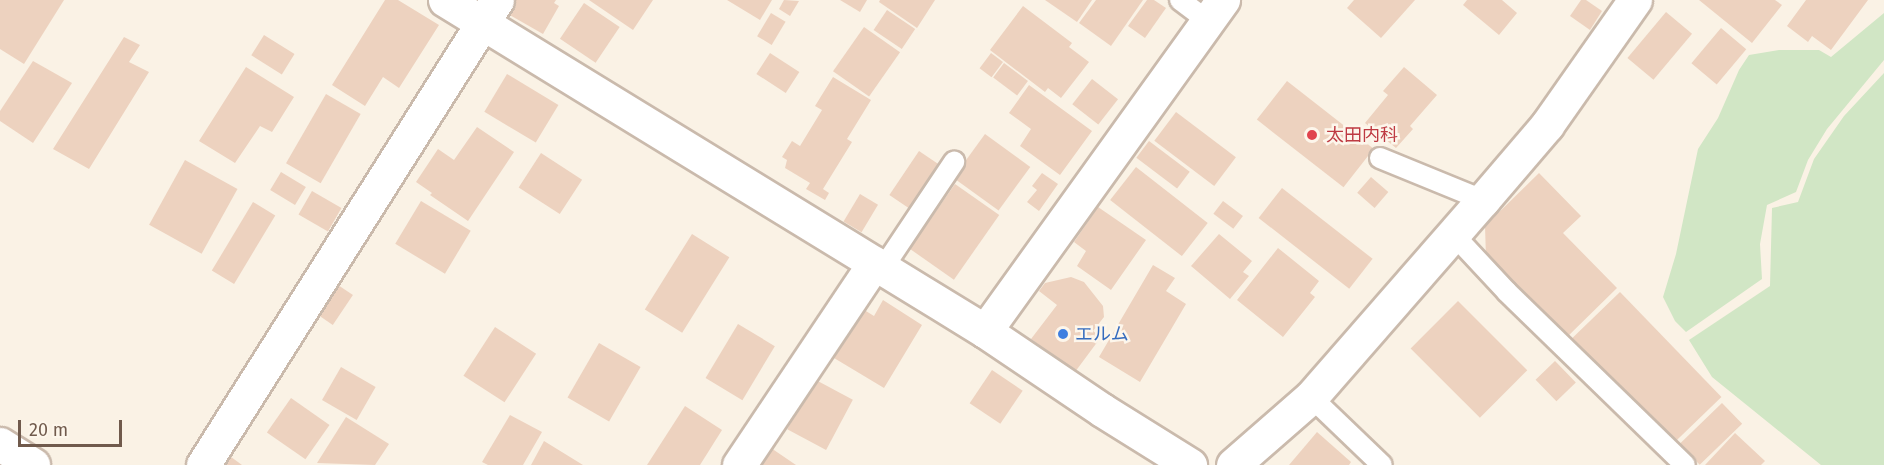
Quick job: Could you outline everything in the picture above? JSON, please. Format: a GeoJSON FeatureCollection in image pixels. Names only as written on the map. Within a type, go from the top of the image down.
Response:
{"type":"FeatureCollection","features":[{"type":"Feature","properties":{"kind":"street"},"geometry":{"type":"LineString","coordinates":[[445,0],[490,11],[879,266],[985,330],[1102,410],[1190,465]]}},
{"type":"Feature","properties":{"kind":"street"},"geometry":{"type":"LineString","coordinates":[[1233,465],[1311,397],[1483,200],[1547,125],[1635,0]]}},
{"type":"Feature","properties":{"kind":"street"},"geometry":{"type":"LineString","coordinates":[[985,330],[1215,10]]}},
{"type":"Feature","properties":{"kind":"street"},"geometry":{"type":"LineString","coordinates":[[203,465],[490,11]]}},
{"type":"Feature","properties":{"kind":"street"},"geometry":{"type":"LineString","coordinates":[[739,465],[879,266]]}},
{"type":"Feature","properties":{"kind":"lane"},"geometry":{"type":"LineString","coordinates":[[1180,0],[1215,10]]}},
{"type":"Feature","properties":{"kind":"lane"},"geometry":{"type":"LineString","coordinates":[[1380,158],[1483,200]]}},
{"type":"Feature","properties":{"kind":"lane"},"geometry":{"type":"LineString","coordinates":[[879,266],[954,162]]}},
{"type":"Feature","properties":{"kind":"lane"},"geometry":{"type":"LineString","coordinates":[[1453,234],[1507,292],[1685,465]]}},
{"type":"Feature","properties":{"kind":"lane"},"geometry":{"type":"LineString","coordinates":[[1311,397],[1382,465]]}},
{"type":"Feature","properties":{"kind":"green space"},"geometry":{"type":"Polygon","coordinates":[[[1884,13],[1884,60],[1827,129],[1808,160],[1796,192],[1767,205],[1760,244],[1762,279],[1686,332],[1675,321],[1663,297],[1676,254],[1698,149],[1718,118],[1739,70],[1749,55],[1779,50],[1819,50],[1831,57],[1884,13]]]}},
{"type":"Feature","properties":{"kind":"green space"},"geometry":{"type":"Polygon","coordinates":[[[1884,73],[1884,465],[1821,465],[1712,377],[1689,340],[1770,286],[1772,208],[1798,202],[1814,159],[1844,116],[1884,73]]]}},
{"type":"Feature","properties":{"kind":"building"},"geometry":{"type":"Polygon","coordinates":[[[0,0],[64,0],[24,64],[0,49],[0,0]]]}},
{"type":"Feature","properties":{"kind":"building"},"geometry":{"type":"Polygon","coordinates":[[[385,0],[398,0],[439,25],[399,88],[383,77],[365,106],[332,85],[385,0]]]}},
{"type":"Feature","properties":{"kind":"building"},"geometry":{"type":"Polygon","coordinates":[[[505,0],[556,0],[554,3],[559,6],[543,34],[499,9],[505,0]]]}},
{"type":"Feature","properties":{"kind":"building"},"geometry":{"type":"Polygon","coordinates":[[[589,0],[653,0],[633,30],[589,0]]]}},
{"type":"Feature","properties":{"kind":"building"},"geometry":{"type":"Polygon","coordinates":[[[727,0],[772,0],[760,20],[727,0]]]}},
{"type":"Feature","properties":{"kind":"building"},"geometry":{"type":"Polygon","coordinates":[[[784,0],[799,1],[790,16],[779,9],[784,0]]]}},
{"type":"Feature","properties":{"kind":"building"},"geometry":{"type":"Polygon","coordinates":[[[840,0],[867,0],[860,12],[840,0]]]}},
{"type":"Feature","properties":{"kind":"building"},"geometry":{"type":"Polygon","coordinates":[[[880,0],[935,0],[917,28],[879,2],[880,0]]]}},
{"type":"Feature","properties":{"kind":"building"},"geometry":{"type":"Polygon","coordinates":[[[1045,0],[1092,0],[1077,22],[1045,0]]]}},
{"type":"Feature","properties":{"kind":"building"},"geometry":{"type":"Polygon","coordinates":[[[1096,0],[1143,0],[1111,46],[1079,23],[1096,0]]]}},
{"type":"Feature","properties":{"kind":"building"},"geometry":{"type":"Polygon","coordinates":[[[1147,0],[1154,0],[1166,8],[1145,38],[1128,26],[1147,0]]]}},
{"type":"Feature","properties":{"kind":"building"},"geometry":{"type":"Polygon","coordinates":[[[1354,0],[1415,0],[1381,38],[1347,8],[1354,0]]]}},
{"type":"Feature","properties":{"kind":"building"},"geometry":{"type":"Polygon","coordinates":[[[1467,0],[1502,0],[1517,13],[1499,35],[1463,5],[1467,0]]]}},
{"type":"Feature","properties":{"kind":"building"},"geometry":{"type":"Polygon","coordinates":[[[1581,0],[1586,0],[1602,11],[1590,30],[1570,16],[1581,0]]]}},
{"type":"Feature","properties":{"kind":"building"},"geometry":{"type":"Polygon","coordinates":[[[1699,0],[1775,0],[1782,5],[1752,43],[1699,0]]]}},
{"type":"Feature","properties":{"kind":"building"},"geometry":{"type":"Polygon","coordinates":[[[1806,0],[1868,0],[1831,50],[1812,36],[1808,42],[1787,26],[1806,0]]]}},
{"type":"Feature","properties":{"kind":"building"},"geometry":{"type":"Polygon","coordinates":[[[584,3],[620,27],[596,63],[560,39],[584,3]]]}},
{"type":"Feature","properties":{"kind":"building"},"geometry":{"type":"Polygon","coordinates":[[[1023,6],[1072,43],[1069,47],[1089,62],[1061,98],[1048,88],[1045,92],[990,50],[1023,6]]]}},
{"type":"Feature","properties":{"kind":"building"},"geometry":{"type":"Polygon","coordinates":[[[887,10],[915,29],[902,49],[874,30],[887,10]]]}},
{"type":"Feature","properties":{"kind":"building"},"geometry":{"type":"Polygon","coordinates":[[[1666,12],[1692,34],[1653,80],[1627,58],[1666,12]]]}},
{"type":"Feature","properties":{"kind":"building"},"geometry":{"type":"Polygon","coordinates":[[[771,13],[786,22],[772,45],[757,36],[771,13]]]}},
{"type":"Feature","properties":{"kind":"building"},"geometry":{"type":"Polygon","coordinates":[[[864,27],[900,52],[869,96],[833,71],[864,27]]]}},
{"type":"Feature","properties":{"kind":"building"},"geometry":{"type":"Polygon","coordinates":[[[1721,28],[1746,49],[1717,84],[1691,63],[1721,28]]]}},
{"type":"Feature","properties":{"kind":"building"},"geometry":{"type":"Polygon","coordinates":[[[264,35],[295,54],[282,74],[251,55],[264,35]]]}},
{"type":"Feature","properties":{"kind":"building"},"geometry":{"type":"Polygon","coordinates":[[[124,37],[140,45],[129,62],[149,72],[89,169],[53,149],[124,37]]]}},
{"type":"Feature","properties":{"kind":"building"},"geometry":{"type":"Polygon","coordinates":[[[770,53],[799,72],[786,93],[756,74],[770,53]]]}},
{"type":"Feature","properties":{"kind":"building"},"geometry":{"type":"Polygon","coordinates":[[[991,53],[1003,62],[992,77],[980,68],[991,53]]]}},
{"type":"Feature","properties":{"kind":"building"},"geometry":{"type":"Polygon","coordinates":[[[33,61],[72,83],[33,143],[0,121],[0,111],[33,61]]]}},
{"type":"Feature","properties":{"kind":"building"},"geometry":{"type":"Polygon","coordinates":[[[1004,63],[1028,81],[1017,95],[993,77],[1004,63]]]}},
{"type":"Feature","properties":{"kind":"building"},"geometry":{"type":"Polygon","coordinates":[[[246,67],[294,97],[272,132],[260,126],[235,163],[199,141],[246,67]]]}},
{"type":"Feature","properties":{"kind":"building"},"geometry":{"type":"Polygon","coordinates":[[[1404,67],[1437,95],[1410,126],[1413,129],[1396,148],[1365,123],[1388,95],[1383,91],[1404,67]]]}},
{"type":"Feature","properties":{"kind":"building"},"geometry":{"type":"Polygon","coordinates":[[[507,74],[558,105],[536,143],[484,112],[507,74]]]}},
{"type":"Feature","properties":{"kind":"building"},"geometry":{"type":"Polygon","coordinates":[[[833,77],[871,100],[847,139],[852,142],[823,189],[829,193],[825,200],[806,189],[810,183],[785,168],[787,160],[782,157],[792,141],[800,146],[822,110],[815,106],[833,77]]]}},
{"type":"Feature","properties":{"kind":"building"},"geometry":{"type":"Polygon","coordinates":[[[1092,79],[1118,99],[1098,125],[1072,104],[1092,79]]]}},
{"type":"Feature","properties":{"kind":"building"},"geometry":{"type":"Polygon","coordinates":[[[1287,81],[1374,149],[1344,187],[1257,120],[1287,81]]]}},
{"type":"Feature","properties":{"kind":"building"},"geometry":{"type":"Polygon","coordinates":[[[1029,85],[1092,131],[1060,175],[1020,146],[1031,129],[1009,113],[1029,85]]]}},
{"type":"Feature","properties":{"kind":"building"},"geometry":{"type":"Polygon","coordinates":[[[326,94],[361,114],[321,183],[286,163],[326,94]]]}},
{"type":"Feature","properties":{"kind":"building"},"geometry":{"type":"Polygon","coordinates":[[[1176,112],[1236,157],[1214,186],[1154,141],[1176,112]]]}},
{"type":"Feature","properties":{"kind":"building"},"geometry":{"type":"Polygon","coordinates":[[[477,127],[514,152],[468,221],[430,195],[432,193],[416,182],[438,149],[454,160],[477,127]]]}},
{"type":"Feature","properties":{"kind":"building"},"geometry":{"type":"Polygon","coordinates":[[[985,134],[1030,167],[999,211],[953,178],[985,134]]]}},
{"type":"Feature","properties":{"kind":"building"},"geometry":{"type":"Polygon","coordinates":[[[1149,141],[1190,172],[1177,188],[1136,158],[1149,141]]]}},
{"type":"Feature","properties":{"kind":"building"},"geometry":{"type":"Polygon","coordinates":[[[919,151],[943,167],[913,211],[889,195],[919,151]]]}},
{"type":"Feature","properties":{"kind":"building"},"geometry":{"type":"Polygon","coordinates":[[[541,153],[582,180],[560,214],[519,187],[541,153]]]}},
{"type":"Feature","properties":{"kind":"building"},"geometry":{"type":"Polygon","coordinates":[[[185,160],[237,189],[202,254],[149,225],[185,160]]]}},
{"type":"Feature","properties":{"kind":"building"},"geometry":{"type":"Polygon","coordinates":[[[1136,167],[1208,223],[1182,256],[1110,200],[1136,167]]]}},
{"type":"Feature","properties":{"kind":"building"},"geometry":{"type":"Polygon","coordinates":[[[281,172],[306,187],[295,205],[270,190],[281,172]]]}},
{"type":"Feature","properties":{"kind":"building"},"geometry":{"type":"Polygon","coordinates":[[[1042,173],[1058,184],[1039,211],[1027,202],[1037,190],[1032,186],[1042,173]]]}},
{"type":"Feature","properties":{"kind":"building"},"geometry":{"type":"Polygon","coordinates":[[[1539,173],[1581,216],[1563,233],[1617,288],[1565,339],[1486,258],[1485,226],[1539,173]]]}},
{"type":"Feature","properties":{"kind":"building"},"geometry":{"type":"Polygon","coordinates":[[[1371,177],[1388,192],[1375,208],[1357,193],[1371,177]]]}},
{"type":"Feature","properties":{"kind":"building"},"geometry":{"type":"Polygon","coordinates":[[[955,184],[999,215],[954,280],[910,249],[955,184]]]}},
{"type":"Feature","properties":{"kind":"building"},"geometry":{"type":"Polygon","coordinates":[[[1282,188],[1373,259],[1349,289],[1259,218],[1282,188]]]}},
{"type":"Feature","properties":{"kind":"building"},"geometry":{"type":"Polygon","coordinates":[[[312,191],[341,208],[328,231],[298,214],[312,191]]]}},
{"type":"Feature","properties":{"kind":"building"},"geometry":{"type":"Polygon","coordinates":[[[860,194],[878,205],[862,232],[844,221],[860,194]]]}},
{"type":"Feature","properties":{"kind":"building"},"geometry":{"type":"Polygon","coordinates":[[[421,201],[471,231],[445,274],[395,244],[421,201]]]}},
{"type":"Feature","properties":{"kind":"building"},"geometry":{"type":"Polygon","coordinates":[[[1223,201],[1243,216],[1233,229],[1213,214],[1223,201]]]}},
{"type":"Feature","properties":{"kind":"building"},"geometry":{"type":"Polygon","coordinates":[[[253,202],[275,215],[234,284],[212,271],[253,202]]]}},
{"type":"Feature","properties":{"kind":"building"},"geometry":{"type":"Polygon","coordinates":[[[1098,207],[1146,240],[1111,290],[1077,266],[1086,251],[1074,242],[1098,207]]]}},
{"type":"Feature","properties":{"kind":"building"},"geometry":{"type":"Polygon","coordinates":[[[692,234],[729,257],[682,333],[645,309],[692,234]]]}},
{"type":"Feature","properties":{"kind":"building"},"geometry":{"type":"Polygon","coordinates":[[[1219,234],[1252,261],[1243,272],[1249,276],[1230,299],[1191,266],[1219,234]]]}},
{"type":"Feature","properties":{"kind":"building"},"geometry":{"type":"Polygon","coordinates":[[[1278,248],[1319,281],[1310,293],[1315,297],[1283,337],[1237,300],[1278,248]]]}},
{"type":"Feature","properties":{"kind":"building"},"geometry":{"type":"Polygon","coordinates":[[[1153,265],[1175,278],[1166,291],[1186,304],[1140,382],[1099,357],[1153,265]]]}},
{"type":"Feature","properties":{"kind":"building"},"geometry":{"type":"Polygon","coordinates":[[[1071,277],[1084,282],[1103,306],[1104,317],[1093,331],[1101,337],[1075,372],[1031,339],[1057,305],[1039,291],[1045,283],[1071,277]]]}},
{"type":"Feature","properties":{"kind":"building"},"geometry":{"type":"Polygon","coordinates":[[[338,285],[353,295],[333,325],[318,315],[338,285]]]}},
{"type":"Feature","properties":{"kind":"building"},"geometry":{"type":"Polygon","coordinates":[[[1620,292],[1721,397],[1673,444],[1571,339],[1620,292]]]}},
{"type":"Feature","properties":{"kind":"building"},"geometry":{"type":"Polygon","coordinates":[[[883,300],[922,325],[884,388],[834,358],[846,338],[839,334],[861,308],[874,316],[883,300]]]}},
{"type":"Feature","properties":{"kind":"building"},"geometry":{"type":"Polygon","coordinates":[[[1458,301],[1527,370],[1480,418],[1411,348],[1458,301]]]}},
{"type":"Feature","properties":{"kind":"building"},"geometry":{"type":"Polygon","coordinates":[[[738,324],[775,346],[742,400],[706,378],[738,324]]]}},
{"type":"Feature","properties":{"kind":"building"},"geometry":{"type":"Polygon","coordinates":[[[495,327],[536,354],[505,402],[463,376],[495,327]]]}},
{"type":"Feature","properties":{"kind":"building"},"geometry":{"type":"Polygon","coordinates":[[[599,343],[641,367],[609,422],[568,398],[599,343]]]}},
{"type":"Feature","properties":{"kind":"building"},"geometry":{"type":"Polygon","coordinates":[[[1555,361],[1576,383],[1556,401],[1536,380],[1555,361]]]}},
{"type":"Feature","properties":{"kind":"building"},"geometry":{"type":"Polygon","coordinates":[[[341,367],[376,387],[357,420],[322,400],[341,367]]]}},
{"type":"Feature","properties":{"kind":"building"},"geometry":{"type":"Polygon","coordinates":[[[992,370],[1023,391],[1000,424],[970,403],[992,370]]]}},
{"type":"Feature","properties":{"kind":"building"},"geometry":{"type":"Polygon","coordinates":[[[814,379],[853,400],[826,450],[787,429],[814,379]]]}},
{"type":"Feature","properties":{"kind":"building"},"geometry":{"type":"Polygon","coordinates":[[[291,398],[330,425],[305,459],[267,432],[291,398]]]}},
{"type":"Feature","properties":{"kind":"building"},"geometry":{"type":"Polygon","coordinates":[[[1722,403],[1742,424],[1700,465],[1680,444],[1722,403]]]}},
{"type":"Feature","properties":{"kind":"building"},"geometry":{"type":"Polygon","coordinates":[[[685,406],[722,430],[700,465],[647,465],[685,406]]]}},
{"type":"Feature","properties":{"kind":"building"},"geometry":{"type":"Polygon","coordinates":[[[510,415],[542,432],[523,465],[488,465],[482,462],[510,415]]]}},
{"type":"Feature","properties":{"kind":"building"},"geometry":{"type":"Polygon","coordinates":[[[346,417],[389,444],[375,465],[317,463],[346,417]]]}},
{"type":"Feature","properties":{"kind":"building"},"geometry":{"type":"Polygon","coordinates":[[[1317,432],[1351,462],[1349,465],[1289,465],[1317,432]]]}},
{"type":"Feature","properties":{"kind":"building"},"geometry":{"type":"Polygon","coordinates":[[[1735,433],[1765,461],[1761,465],[1705,465],[1735,433]]]}},
{"type":"Feature","properties":{"kind":"building"},"geometry":{"type":"Polygon","coordinates":[[[544,441],[583,465],[531,465],[544,441]]]}},
{"type":"Feature","properties":{"kind":"building"},"geometry":{"type":"Polygon","coordinates":[[[771,448],[796,465],[760,465],[771,448]]]}},
{"type":"Feature","properties":{"kind":"building"},"geometry":{"type":"Polygon","coordinates":[[[227,454],[242,465],[219,465],[227,454]]]}},
{"type":"Feature","properties":{"kind":"place","name":"太田内科"},"geometry":{"type":"Point","coordinates":[1312,135]}},
{"type":"Feature","properties":{"kind":"place","name":"エルム"},"geometry":{"type":"Point","coordinates":[1063,334]}}]}
